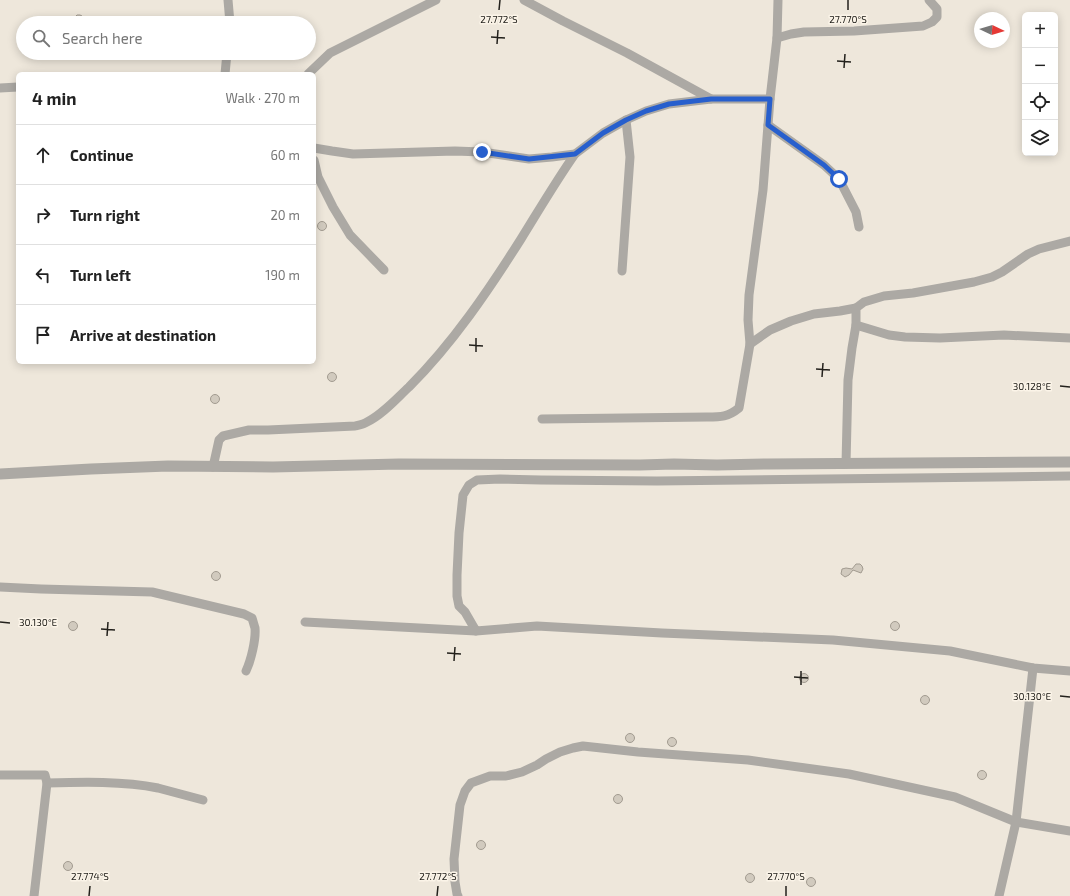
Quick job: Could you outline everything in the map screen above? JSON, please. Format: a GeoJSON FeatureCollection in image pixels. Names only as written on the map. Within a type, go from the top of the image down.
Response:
{"type":"FeatureCollection","features":[{"type":"Feature","properties":{"kind":"street"},"geometry":{"type":"LineString","coordinates":[[228,0],[229,16]]}},
{"type":"Feature","properties":{"kind":"street"},"geometry":{"type":"LineString","coordinates":[[310,72],[330,53],[436,0]]}},
{"type":"Feature","properties":{"kind":"street"},"geometry":{"type":"LineString","coordinates":[[524,0],[627,53],[711,99]]}},
{"type":"Feature","properties":{"kind":"street"},"geometry":{"type":"LineString","coordinates":[[542,419],[707,418],[732,414],[738,408],[750,344],[748,320],[749,295],[763,190],[770,99],[777,38],[778,0]]}},
{"type":"Feature","properties":{"kind":"street"},"geometry":{"type":"LineString","coordinates":[[777,38],[804,32],[854,31],[923,26],[932,22],[937,17],[937,9],[929,0]]}},
{"type":"Feature","properties":{"kind":"street"},"geometry":{"type":"LineString","coordinates":[[225,72],[226,60]]}},
{"type":"Feature","properties":{"kind":"street"},"geometry":{"type":"LineString","coordinates":[[0,88],[16,87]]}},
{"type":"Feature","properties":{"kind":"street"},"geometry":{"type":"LineString","coordinates":[[213,467],[219,440],[223,436],[249,430],[355,426],[380,414],[426,370],[462,326],[520,240],[575,154],[603,133],[646,111],[669,104],[711,99],[770,99]]}},
{"type":"Feature","properties":{"kind":"street"},"geometry":{"type":"LineString","coordinates":[[622,271],[630,156],[626,120]]}},
{"type":"Feature","properties":{"kind":"street"},"geometry":{"type":"LineString","coordinates":[[768,125],[824,165],[839,179],[856,212],[859,227]]}},
{"type":"Feature","properties":{"kind":"street"},"geometry":{"type":"LineString","coordinates":[[316,148],[353,154],[455,151],[482,152],[529,159],[575,154]]}},
{"type":"Feature","properties":{"kind":"street"},"geometry":{"type":"LineString","coordinates":[[316,169],[318,178],[333,207],[350,234],[384,270]]}},
{"type":"Feature","properties":{"kind":"street"},"geometry":{"type":"LineString","coordinates":[[750,344],[770,330],[791,321],[814,314],[856,308],[864,302],[875,298],[913,293],[974,282],[992,277],[1028,254],[1039,249],[1070,241]]}},
{"type":"Feature","properties":{"kind":"street"},"geometry":{"type":"LineString","coordinates":[[846,464],[848,380],[856,325],[856,308]]}},
{"type":"Feature","properties":{"kind":"street"},"geometry":{"type":"LineString","coordinates":[[856,325],[889,335],[905,337],[940,338],[1004,335],[1070,338]]}},
{"type":"Feature","properties":{"kind":"street"},"geometry":{"type":"LineString","coordinates":[[0,474],[152,467],[273,467],[398,464],[717,465],[1070,462]]}},
{"type":"Feature","properties":{"kind":"street"},"geometry":{"type":"LineString","coordinates":[[766,480],[768,464]]}},
{"type":"Feature","properties":{"kind":"street"},"geometry":{"type":"LineString","coordinates":[[476,630],[466,612],[459,606],[457,596],[457,575],[463,495],[469,485],[477,480],[657,481],[1070,476]]}},
{"type":"Feature","properties":{"kind":"street"},"geometry":{"type":"LineString","coordinates":[[0,587],[152,592],[244,614],[252,618],[255,629],[252,652],[246,670]]}},
{"type":"Feature","properties":{"kind":"street"},"geometry":{"type":"LineString","coordinates":[[306,622],[476,630],[537,626],[833,640],[950,651],[1033,668],[1070,671]]}},
{"type":"Feature","properties":{"kind":"street"},"geometry":{"type":"LineString","coordinates":[[999,896],[1016,822],[1033,668]]}},
{"type":"Feature","properties":{"kind":"street"},"geometry":{"type":"LineString","coordinates":[[458,896],[455,882],[454,859],[460,805],[464,791],[471,783],[490,776],[506,776],[522,772],[560,752],[582,746],[638,752],[748,760],[849,774],[955,797],[1016,822],[1070,831]]}},
{"type":"Feature","properties":{"kind":"street"},"geometry":{"type":"LineString","coordinates":[[0,775],[45,774],[47,782],[34,896]]}},
{"type":"Feature","properties":{"kind":"street"},"geometry":{"type":"LineString","coordinates":[[47,782],[84,782],[133,785],[158,788],[203,800]]}},
{"type":"Feature","properties":{"kind":"building"},"geometry":{"type":"Polygon","coordinates":[[[320,222],[324,222],[326,226],[324,230],[320,230],[318,228],[318,224],[320,222]]]}},
{"type":"Feature","properties":{"kind":"building"},"geometry":{"type":"Polygon","coordinates":[[[330,373],[334,373],[336,377],[334,381],[330,381],[328,379],[328,375],[330,373]]]}},
{"type":"Feature","properties":{"kind":"building"},"geometry":{"type":"Polygon","coordinates":[[[213,395],[217,395],[219,399],[217,403],[213,403],[211,401],[211,397],[213,395]]]}},
{"type":"Feature","properties":{"kind":"building"},"geometry":{"type":"Polygon","coordinates":[[[856,564],[860,564],[862,566],[863,569],[861,573],[853,570],[845,577],[841,574],[842,569],[852,569],[856,564]]]}},
{"type":"Feature","properties":{"kind":"building"},"geometry":{"type":"Polygon","coordinates":[[[214,572],[218,572],[220,576],[218,580],[214,580],[212,578],[212,574],[214,572]]]}},
{"type":"Feature","properties":{"kind":"building"},"geometry":{"type":"Polygon","coordinates":[[[71,622],[75,622],[77,626],[75,630],[71,630],[69,628],[69,624],[71,622]]]}},
{"type":"Feature","properties":{"kind":"building"},"geometry":{"type":"Polygon","coordinates":[[[893,622],[897,622],[899,626],[897,630],[893,630],[891,628],[891,624],[893,622]]]}},
{"type":"Feature","properties":{"kind":"building"},"geometry":{"type":"Polygon","coordinates":[[[802,674],[806,674],[808,678],[806,682],[802,682],[800,680],[800,676],[802,674]]]}},
{"type":"Feature","properties":{"kind":"building"},"geometry":{"type":"Polygon","coordinates":[[[923,696],[927,696],[929,700],[927,704],[923,704],[921,702],[921,698],[923,696]]]}},
{"type":"Feature","properties":{"kind":"building"},"geometry":{"type":"Polygon","coordinates":[[[628,734],[632,734],[634,738],[632,742],[628,742],[626,740],[626,736],[628,734]]]}},
{"type":"Feature","properties":{"kind":"building"},"geometry":{"type":"Polygon","coordinates":[[[670,738],[674,738],[676,742],[674,746],[670,746],[668,744],[668,740],[670,738]]]}},
{"type":"Feature","properties":{"kind":"building"},"geometry":{"type":"Polygon","coordinates":[[[980,771],[984,771],[986,775],[984,779],[980,779],[978,777],[978,773],[980,771]]]}},
{"type":"Feature","properties":{"kind":"building"},"geometry":{"type":"Polygon","coordinates":[[[616,795],[620,795],[622,799],[620,803],[616,803],[614,801],[614,797],[616,795]]]}},
{"type":"Feature","properties":{"kind":"building"},"geometry":{"type":"Polygon","coordinates":[[[479,841],[483,841],[485,845],[483,849],[479,849],[477,847],[477,843],[479,841]]]}},
{"type":"Feature","properties":{"kind":"building"},"geometry":{"type":"Polygon","coordinates":[[[66,862],[70,862],[72,866],[70,870],[66,870],[64,868],[64,864],[66,862]]]}},
{"type":"Feature","properties":{"kind":"building"},"geometry":{"type":"Polygon","coordinates":[[[748,874],[752,874],[754,878],[752,882],[748,882],[746,880],[746,876],[748,874]]]}},
{"type":"Feature","properties":{"kind":"building"},"geometry":{"type":"Polygon","coordinates":[[[809,878],[813,878],[815,882],[813,886],[809,886],[807,884],[807,880],[809,878]]]}},
{"type":"Feature","properties":{"kind":"route"},"geometry":{"type":"LineString","coordinates":[[482,152],[529,159],[575,154],[603,133],[626,120],[646,111],[669,104],[711,99],[770,99],[768,125],[824,165],[839,179]]}}]}
